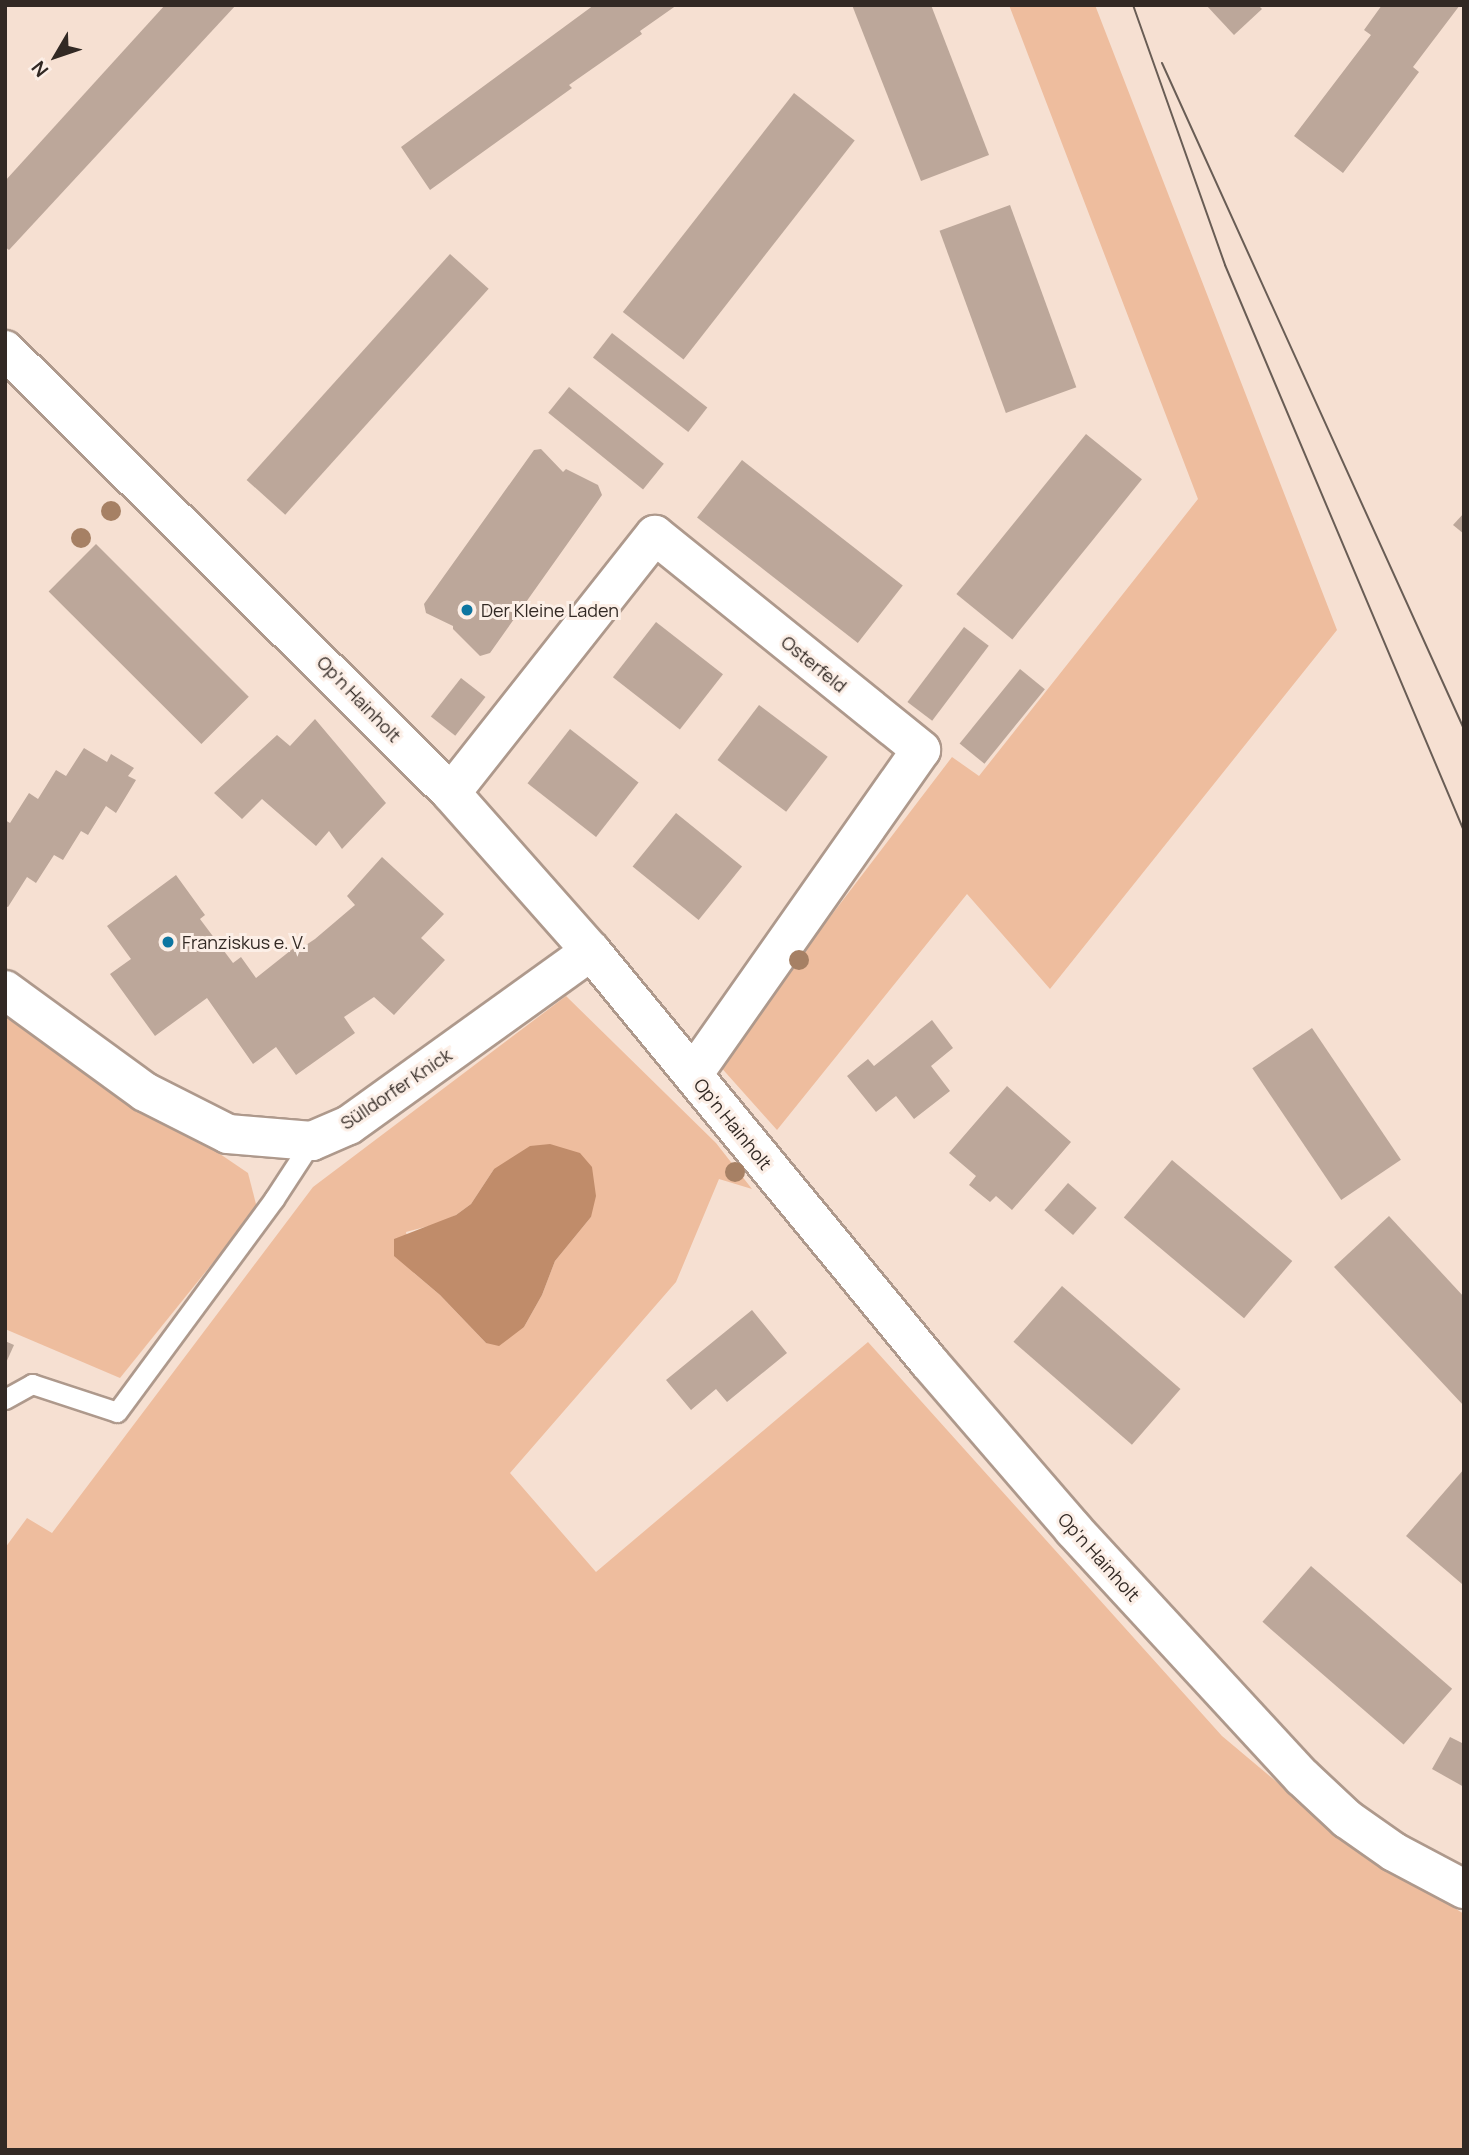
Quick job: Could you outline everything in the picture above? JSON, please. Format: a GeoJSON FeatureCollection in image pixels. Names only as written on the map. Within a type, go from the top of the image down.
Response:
{"type":"FeatureCollection","features":[{"type":"Feature","properties":{"kind":"street","name":"Op'n Hainholt"},"geometry":{"type":"LineString","coordinates":[[5,349],[297,636],[451,793],[591,951],[929,1362],[1073,1529],[1293,1768],[1347,1819],[1394,1852],[1464,1889]]}},
{"type":"Feature","properties":{"kind":"street","name":"Osterfeld"},"geometry":{"type":"LineString","coordinates":[[451,793],[655,535],[921,750],[693,1074]]}},
{"type":"Feature","properties":{"kind":"street","name":"Sülldorfer Knick"},"geometry":{"type":"LineString","coordinates":[[5,990],[145,1092],[228,1134],[312,1141],[349,1125],[591,951]]}},
{"type":"Feature","properties":{"kind":"lane"},"geometry":{"type":"LineString","coordinates":[[5,1399],[32,1384],[117,1412],[274,1199],[312,1141]]}},
{"type":"Feature","properties":{"kind":"shaded area"},"geometry":{"type":"Polygon","coordinates":[[[1009,5],[1095,5],[1337,630],[1050,989],[967,894],[777,1130],[718,1064],[952,757],[979,776],[1198,499],[1009,5]]]}},
{"type":"Feature","properties":{"kind":"shaded area"},"geometry":{"type":"Polygon","coordinates":[[[566,996],[716,1143],[752,1189],[719,1179],[676,1282],[510,1473],[596,1572],[868,1342],[1222,1736],[1341,1836],[1464,1914],[1464,2150],[5,2150],[5,1548],[27,1518],[52,1533],[313,1187],[566,996]],[[494,1169],[471,1204],[456,1215],[440,1223],[406,1232],[414,1273],[440,1295],[486,1343],[524,1327],[542,1295],[555,1261],[591,1217],[494,1169]]]}},
{"type":"Feature","properties":{"kind":"shaded area"},"geometry":{"type":"Polygon","coordinates":[[[5,1008],[248,1173],[257,1208],[120,1378],[5,1329],[5,1008]]]}},
{"type":"Feature","properties":{"kind":"shaded area"},"geometry":{"type":"Polygon","coordinates":[[[550,1144],[580,1153],[592,1167],[596,1196],[591,1217],[555,1261],[542,1295],[524,1327],[499,1346],[486,1343],[440,1295],[394,1256],[394,1239],[456,1215],[471,1204],[494,1169],[530,1146],[550,1144]]]}},
{"type":"Feature","properties":{"kind":"building"},"geometry":{"type":"Polygon","coordinates":[[[165,5],[236,5],[9,250],[5,247],[5,181],[165,5]]]}},
{"type":"Feature","properties":{"kind":"building"},"geometry":{"type":"Polygon","coordinates":[[[594,5],[677,5],[640,31],[642,34],[569,85],[572,88],[430,190],[401,147],[594,5]]]}},
{"type":"Feature","properties":{"kind":"building"},"geometry":{"type":"Polygon","coordinates":[[[852,5],[931,5],[989,155],[921,181],[852,5]]]}},
{"type":"Feature","properties":{"kind":"building"},"geometry":{"type":"Polygon","coordinates":[[[1206,5],[1258,5],[1262,9],[1234,35],[1206,5]]]}},
{"type":"Feature","properties":{"kind":"building"},"geometry":{"type":"Polygon","coordinates":[[[1382,5],[1460,5],[1413,67],[1419,72],[1343,173],[1294,136],[1371,35],[1364,30],[1382,5]]]}},
{"type":"Feature","properties":{"kind":"building"},"geometry":{"type":"Polygon","coordinates":[[[794,93],[855,140],[684,359],[623,312],[794,93]]]}},
{"type":"Feature","properties":{"kind":"building"},"geometry":{"type":"Polygon","coordinates":[[[1010,205],[1076,387],[1006,413],[940,231],[1010,205]]]}},
{"type":"Feature","properties":{"kind":"building"},"geometry":{"type":"Polygon","coordinates":[[[450,254],[489,289],[285,515],[247,480],[450,254]]]}},
{"type":"Feature","properties":{"kind":"building"},"geometry":{"type":"Polygon","coordinates":[[[612,333],[707,407],[688,432],[593,357],[612,333]]]}},
{"type":"Feature","properties":{"kind":"building"},"geometry":{"type":"Polygon","coordinates":[[[569,387],[664,464],[643,489],[548,413],[569,387]]]}},
{"type":"Feature","properties":{"kind":"building"},"geometry":{"type":"Polygon","coordinates":[[[1086,434],[1142,479],[1012,639],[956,594],[1086,434]]]}},
{"type":"Feature","properties":{"kind":"building"},"geometry":{"type":"Polygon","coordinates":[[[541,449],[563,472],[566,469],[598,485],[602,495],[490,653],[480,656],[453,626],[426,613],[424,604],[534,450],[541,449]]]}},
{"type":"Feature","properties":{"kind":"building"},"geometry":{"type":"Polygon","coordinates":[[[742,460],[903,586],[858,643],[697,518],[742,460]]]}},
{"type":"Feature","properties":{"kind":"building"},"geometry":{"type":"Polygon","coordinates":[[[1464,513],[1464,534],[1453,525],[1464,513]]]}},
{"type":"Feature","properties":{"kind":"building"},"geometry":{"type":"Polygon","coordinates":[[[96,544],[249,697],[201,744],[49,591],[96,544]]]}},
{"type":"Feature","properties":{"kind":"building"},"geometry":{"type":"Polygon","coordinates":[[[656,622],[723,674],[680,729],[613,677],[656,622]]]}},
{"type":"Feature","properties":{"kind":"building"},"geometry":{"type":"Polygon","coordinates":[[[964,627],[989,646],[932,721],[907,702],[964,627]]]}},
{"type":"Feature","properties":{"kind":"building"},"geometry":{"type":"Polygon","coordinates":[[[1020,669],[1045,689],[984,764],[960,744],[1020,669]]]}},
{"type":"Feature","properties":{"kind":"building"},"geometry":{"type":"Polygon","coordinates":[[[461,678],[485,697],[455,736],[431,717],[461,678]]]}},
{"type":"Feature","properties":{"kind":"building"},"geometry":{"type":"Polygon","coordinates":[[[759,705],[828,757],[786,812],[717,760],[759,705]]]}},
{"type":"Feature","properties":{"kind":"building"},"geometry":{"type":"Polygon","coordinates":[[[315,719],[386,803],[342,849],[329,831],[316,846],[262,799],[242,819],[214,793],[277,735],[290,746],[315,719]]]}},
{"type":"Feature","properties":{"kind":"building"},"geometry":{"type":"Polygon","coordinates":[[[570,729],[639,783],[596,837],[528,783],[570,729]]]}},
{"type":"Feature","properties":{"kind":"building"},"geometry":{"type":"Polygon","coordinates":[[[84,748],[107,762],[111,754],[134,768],[128,776],[136,780],[116,813],[106,806],[88,835],[81,831],[63,860],[54,855],[36,883],[27,877],[8,907],[5,906],[5,820],[10,823],[29,793],[38,799],[56,770],[66,776],[84,748]]]}},
{"type":"Feature","properties":{"kind":"building"},"geometry":{"type":"Polygon","coordinates":[[[676,813],[742,866],[699,920],[633,867],[676,813]]]}},
{"type":"Feature","properties":{"kind":"building"},"geometry":{"type":"Polygon","coordinates":[[[382,857],[444,914],[421,938],[445,960],[394,1015],[374,997],[344,1017],[355,1033],[296,1075],[276,1047],[253,1064],[207,998],[155,1036],[110,974],[131,959],[107,926],[176,875],[205,915],[200,919],[233,963],[241,957],[256,978],[300,943],[303,947],[315,939],[355,905],[347,896],[382,857]]]}},
{"type":"Feature","properties":{"kind":"building"},"geometry":{"type":"Polygon","coordinates":[[[932,1020],[953,1048],[931,1066],[950,1091],[914,1119],[896,1096],[876,1112],[847,1076],[868,1059],[874,1066],[932,1020]]]}},
{"type":"Feature","properties":{"kind":"building"},"geometry":{"type":"Polygon","coordinates":[[[1312,1028],[1401,1160],[1341,1200],[1252,1068],[1312,1028]]]}},
{"type":"Feature","properties":{"kind":"building"},"geometry":{"type":"Polygon","coordinates":[[[1007,1086],[1071,1142],[1012,1210],[996,1196],[990,1202],[969,1185],[976,1176],[949,1153],[1007,1086]]]}},
{"type":"Feature","properties":{"kind":"building"},"geometry":{"type":"Polygon","coordinates":[[[1172,1160],[1292,1261],[1244,1318],[1124,1217],[1172,1160]]]}},
{"type":"Feature","properties":{"kind":"building"},"geometry":{"type":"Polygon","coordinates":[[[1068,1183],[1097,1208],[1073,1235],[1044,1210],[1068,1183]]]}},
{"type":"Feature","properties":{"kind":"building"},"geometry":{"type":"Polygon","coordinates":[[[1389,1216],[1464,1297],[1464,1406],[1334,1267],[1389,1216]]]}},
{"type":"Feature","properties":{"kind":"building"},"geometry":{"type":"Polygon","coordinates":[[[1062,1286],[1180,1389],[1132,1445],[1013,1342],[1062,1286]]]}},
{"type":"Feature","properties":{"kind":"building"},"geometry":{"type":"Polygon","coordinates":[[[752,1310],[787,1353],[727,1402],[716,1389],[691,1410],[666,1380],[752,1310]]]}},
{"type":"Feature","properties":{"kind":"building"},"geometry":{"type":"Polygon","coordinates":[[[5,1341],[14,1345],[5,1365],[5,1341]]]}},
{"type":"Feature","properties":{"kind":"building"},"geometry":{"type":"Polygon","coordinates":[[[1464,1469],[1464,1581],[1462,1584],[1406,1536],[1464,1469]]]}},
{"type":"Feature","properties":{"kind":"building"},"geometry":{"type":"Polygon","coordinates":[[[1311,1566],[1452,1689],[1404,1745],[1262,1622],[1311,1566]]]}},
{"type":"Feature","properties":{"kind":"building"},"geometry":{"type":"Polygon","coordinates":[[[1450,1737],[1464,1744],[1464,1787],[1432,1769],[1450,1737]]]}},
{"type":"Feature","properties":{"kind":"tram line"},"geometry":{"type":"LineString","coordinates":[[1133,5],[1225,265],[1464,831]]}},
{"type":"Feature","properties":{"kind":"tram line"},"geometry":{"type":"LineString","coordinates":[[1162,63],[1464,729]]}},
{"type":"Feature","properties":{"kind":"place","name":"Der Kleine Laden"},"geometry":{"type":"Point","coordinates":[467,610]}},
{"type":"Feature","properties":{"kind":"place","name":"Franziskus e. V."},"geometry":{"type":"Point","coordinates":[168,942]}}]}
